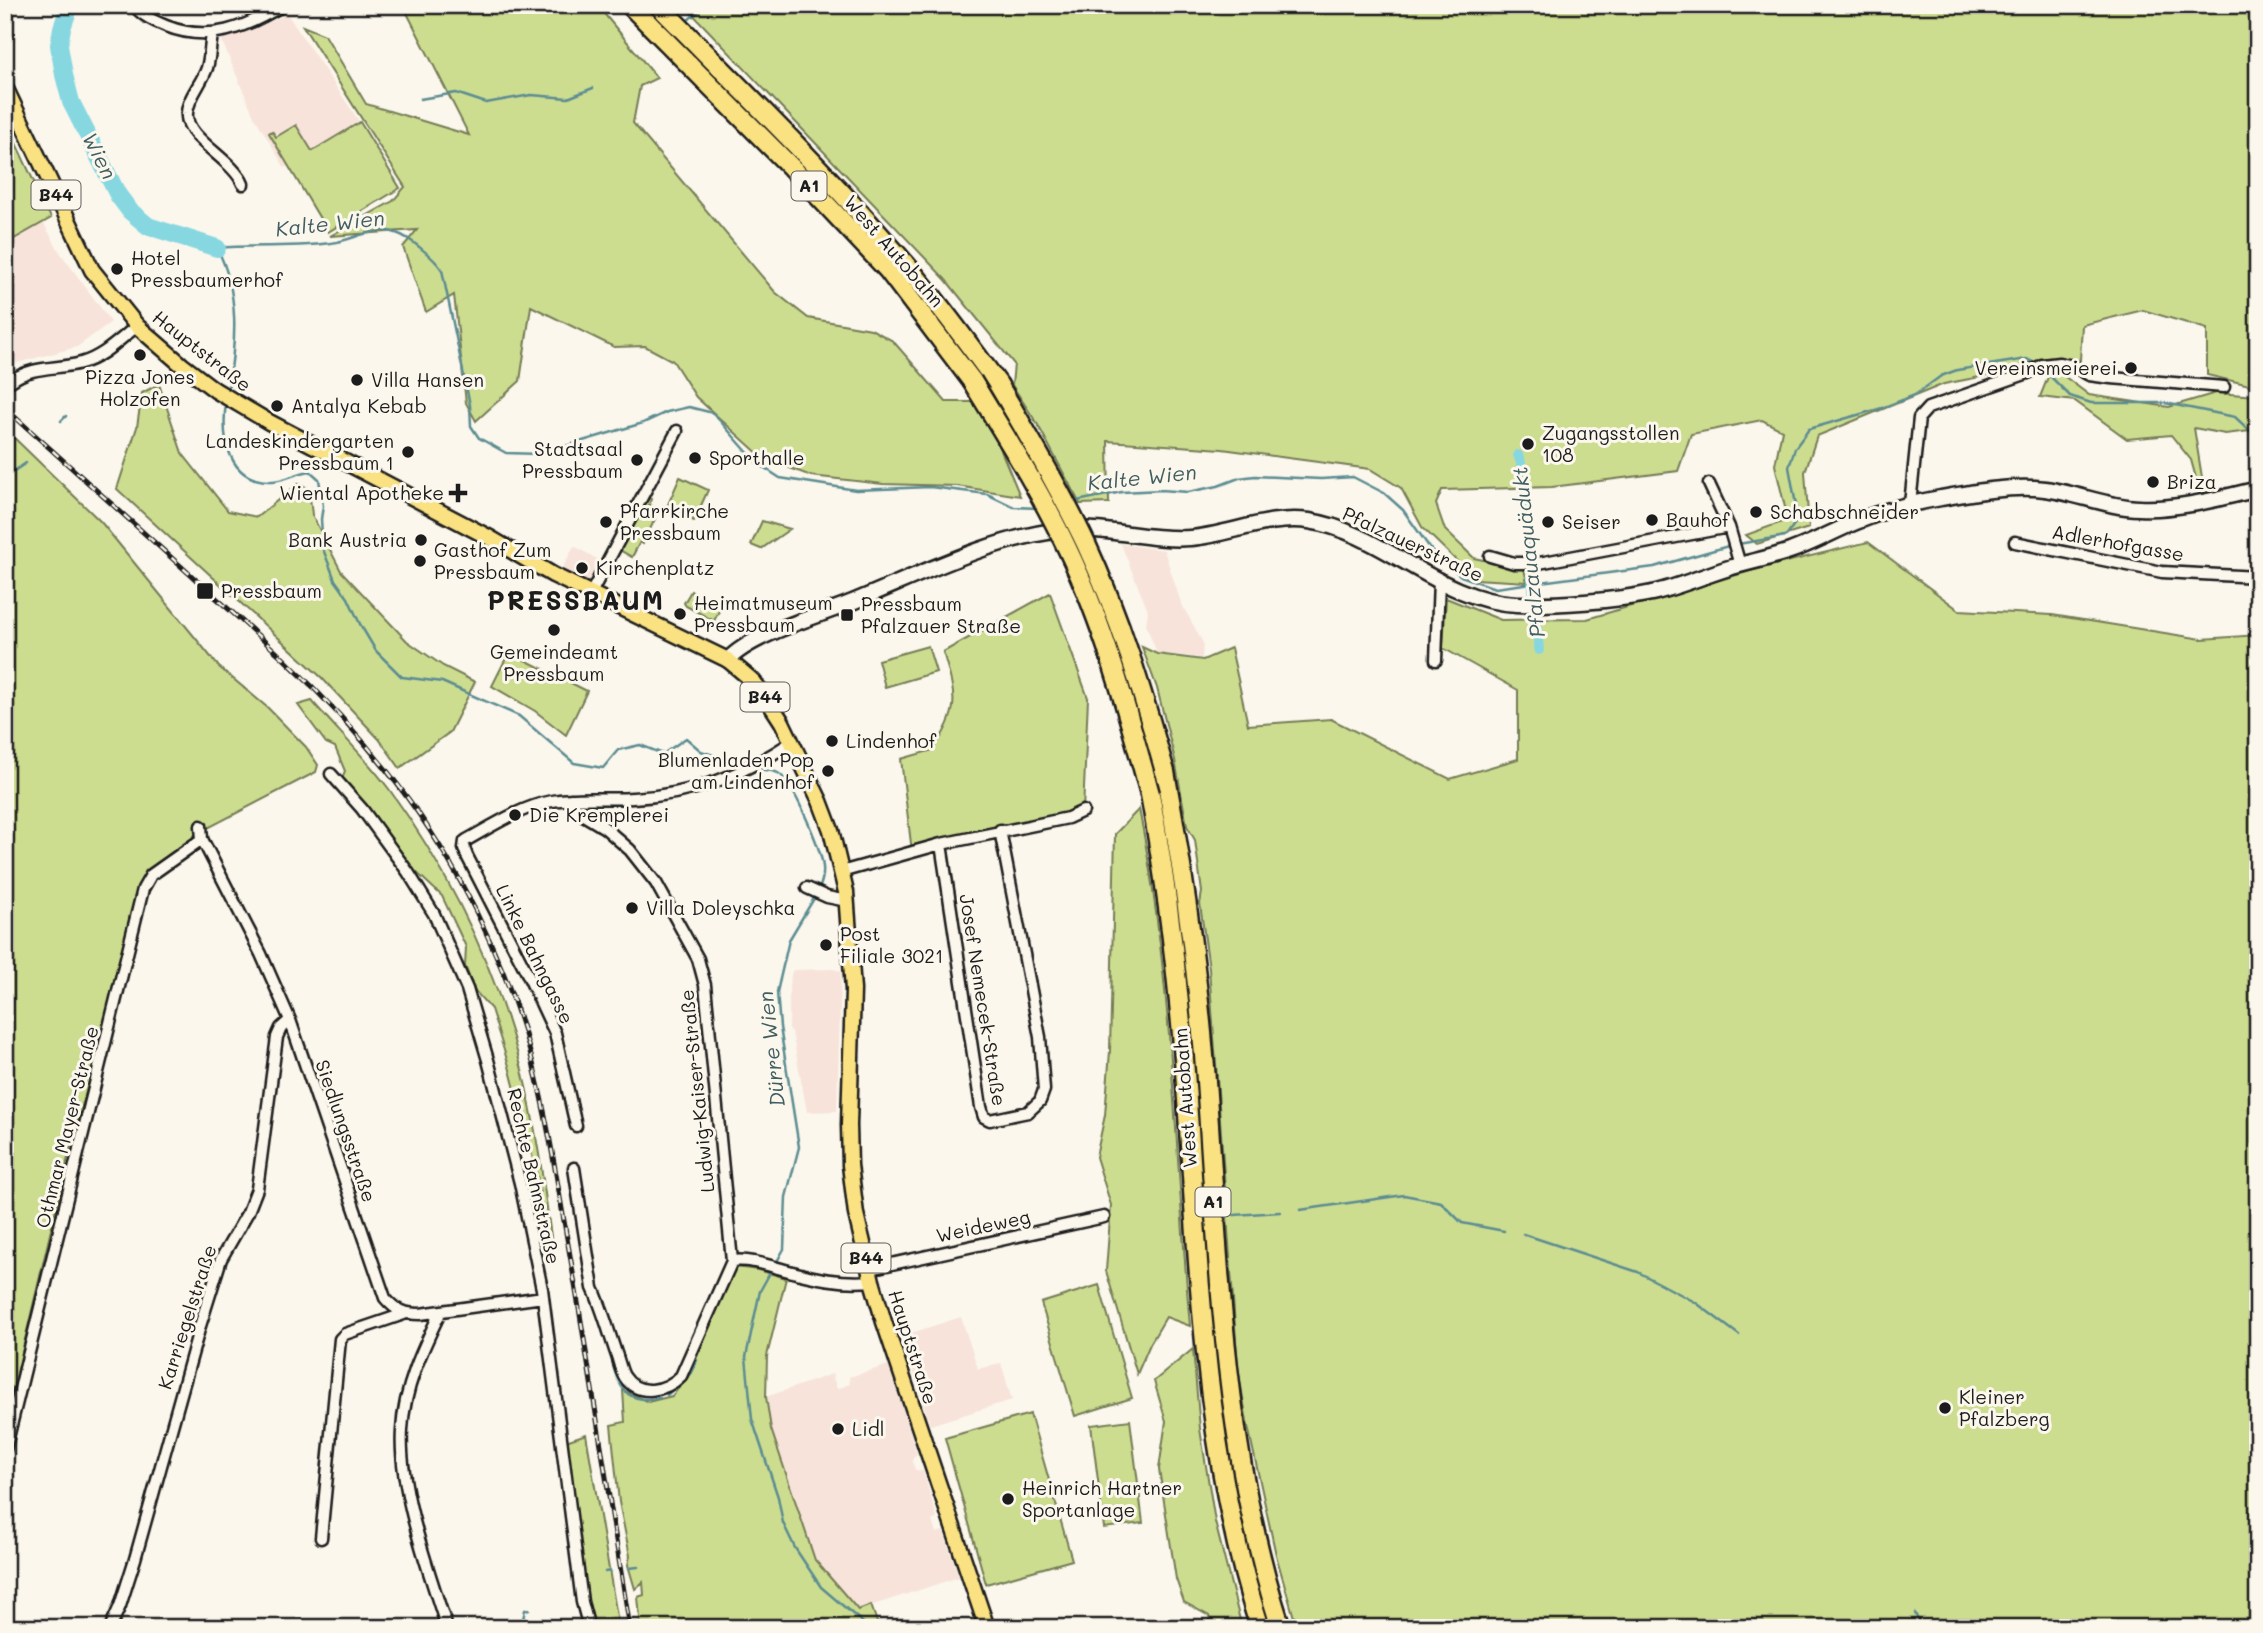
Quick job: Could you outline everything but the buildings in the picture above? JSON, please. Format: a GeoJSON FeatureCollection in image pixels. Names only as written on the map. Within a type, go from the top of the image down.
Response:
{"type":"FeatureCollection","features":[{"type":"Feature","properties":{"kind":"highway","name":"West Autobahn"},"geometry":{"type":"LineString","coordinates":[[630,5],[791,167],[888,270],[972,382],[1035,485],[1068,551],[1120,683],[1150,794],[1165,877],[1177,975],[1194,1222],[1215,1427],[1231,1522],[1260,1628]]}},
{"type":"Feature","properties":{"kind":"highway","name":"West Autobahn"},"geometry":{"type":"LineString","coordinates":[[659,5],[807,156],[886,241],[944,310],[998,384],[1053,478],[1086,545],[1112,607],[1139,680],[1165,772],[1184,874],[1197,970],[1214,1223],[1234,1424],[1251,1518],[1281,1628]]}},
{"type":"Feature","properties":{"kind":"main road","name":"Hauptstraße"},"geometry":{"type":"LineString","coordinates":[[5,87],[92,270],[137,326],[215,390],[242,407],[591,593],[727,660],[743,671],[782,722],[831,830],[847,901],[853,990],[850,1165],[856,1214],[870,1275],[986,1628]]}},
{"type":"Feature","properties":{"kind":"street"},"geometry":{"type":"LineString","coordinates":[[134,5],[150,19],[180,31],[212,35],[259,20],[283,5]]}},
{"type":"Feature","properties":{"kind":"street"},"geometry":{"type":"LineString","coordinates":[[212,35],[207,68],[188,107],[187,119],[196,134],[238,173],[243,184]]}},
{"type":"Feature","properties":{"kind":"street"},"geometry":{"type":"LineString","coordinates":[[11,381],[30,370],[79,363],[99,356],[137,326]]}},
{"type":"Feature","properties":{"kind":"street"},"geometry":{"type":"LineString","coordinates":[[1910,504],[1919,418],[1928,408],[2028,373],[2042,365],[2059,363],[2089,374],[2111,378],[2224,387]]}},
{"type":"Feature","properties":{"kind":"street"},"geometry":{"type":"LineString","coordinates":[[591,593],[677,431]]}},
{"type":"Feature","properties":{"kind":"street"},"geometry":{"type":"LineString","coordinates":[[1709,484],[1730,530],[1739,559]]}},
{"type":"Feature","properties":{"kind":"street","name":"Pfalzauerstraße"},"geometry":{"type":"LineString","coordinates":[[727,660],[769,635],[941,565],[1031,536],[1065,530],[1189,538],[1289,520],[1311,521],[1338,528],[1360,538],[1438,580],[1500,602],[1559,602],[1654,592],[1739,559],[1791,550],[1857,521],[1910,504],[2013,489],[2042,489],[2117,505],[2157,508],[2205,502],[2255,490]]}},
{"type":"Feature","properties":{"kind":"street"},"geometry":{"type":"LineString","coordinates":[[2255,490],[2258,511]]}},
{"type":"Feature","properties":{"kind":"street"},"geometry":{"type":"LineString","coordinates":[[1490,556],[1514,563],[1539,563],[1730,530]]}},
{"type":"Feature","properties":{"kind":"street","name":"Adlerhofgasse"},"geometry":{"type":"LineString","coordinates":[[2015,542],[2162,572],[2258,577]]}},
{"type":"Feature","properties":{"kind":"street"},"geometry":{"type":"LineString","coordinates":[[1436,660],[1438,580]]}},
{"type":"Feature","properties":{"kind":"street"},"geometry":{"type":"LineString","coordinates":[[571,799],[664,795],[695,788],[741,773],[792,742]]}},
{"type":"Feature","properties":{"kind":"street","name":"Rechte Bahnstraße"},"geometry":{"type":"LineString","coordinates":[[331,774],[362,809],[408,872],[434,914],[467,989],[520,1183],[543,1297],[582,1602],[589,1628]]}},
{"type":"Feature","properties":{"kind":"street","name":"Linke Bahngasse"},"geometry":{"type":"LineString","coordinates":[[571,799],[532,807],[465,841],[464,848],[555,1033],[576,1126]]}},
{"type":"Feature","properties":{"kind":"street","name":"Ludwig-Kaiser-Straße"},"geometry":{"type":"LineString","coordinates":[[571,799],[575,810],[605,828],[636,857],[656,883],[698,959],[709,1015],[732,1261]]}},
{"type":"Feature","properties":{"kind":"street"},"geometry":{"type":"LineString","coordinates":[[841,872],[940,844],[1068,818],[1083,811]]}},
{"type":"Feature","properties":{"kind":"street","name":"Siedlungsstraße"},"geometry":{"type":"LineString","coordinates":[[201,826],[202,839],[261,954],[290,1020],[385,1298],[393,1308],[404,1314]]}},
{"type":"Feature","properties":{"kind":"street","name":"Josef Nemecek-Straße"},"geometry":{"type":"LineString","coordinates":[[940,844],[984,1117],[990,1120],[1028,1112],[1040,1101],[1044,1090],[1038,1024],[1000,830]]}},
{"type":"Feature","properties":{"kind":"street","name":"Othmar Mayer-Straße"},"geometry":{"type":"LineString","coordinates":[[5,1450],[143,889],[151,875],[202,839]]}},
{"type":"Feature","properties":{"kind":"street"},"geometry":{"type":"LineString","coordinates":[[807,888],[827,897],[847,901]]}},
{"type":"Feature","properties":{"kind":"street","name":"Karriegelstraße"},"geometry":{"type":"LineString","coordinates":[[110,1628],[135,1559],[221,1259],[254,1199],[277,1037],[281,1028],[290,1020]]}},
{"type":"Feature","properties":{"kind":"street"},"geometry":{"type":"LineString","coordinates":[[575,1168],[589,1289],[625,1378],[640,1388],[655,1391],[671,1386],[681,1376],[732,1261],[751,1261],[850,1283],[870,1275]]}},
{"type":"Feature","properties":{"kind":"street","name":"Weideweg"},"geometry":{"type":"LineString","coordinates":[[870,1275],[1104,1217]]}},
{"type":"Feature","properties":{"kind":"street"},"geometry":{"type":"LineString","coordinates":[[321,1538],[340,1339],[345,1334],[404,1314],[440,1313],[543,1297]]}},
{"type":"Feature","properties":{"kind":"street"},"geometry":{"type":"LineString","coordinates":[[440,1313],[419,1356],[406,1402],[402,1430],[404,1473],[423,1552],[447,1628]]}},
{"type":"Feature","properties":{"kind":"street"},"geometry":{"type":"LineString","coordinates":[[244,1628],[253,1628]]}},
{"type":"Feature","properties":{"kind":"shaded area"},"geometry":{"type":"Polygon","coordinates":[[[287,14],[359,121],[285,168],[254,116],[221,39],[287,14]]]}},
{"type":"Feature","properties":{"kind":"shaded area"},"geometry":{"type":"Polygon","coordinates":[[[43,222],[59,251],[111,322],[77,347],[17,363],[5,353],[5,244],[43,222]]]}},
{"type":"Feature","properties":{"kind":"shaded area"},"geometry":{"type":"Polygon","coordinates":[[[1121,544],[1164,550],[1181,603],[1203,643],[1202,658],[1157,653],[1146,625],[1148,611],[1121,544]]]}},
{"type":"Feature","properties":{"kind":"shaded area","name":"Kirchenplatz"},"geometry":{"type":"Polygon","coordinates":[[[574,546],[604,563],[591,589],[560,573],[574,546]]]}},
{"type":"Feature","properties":{"kind":"shaded area"},"geometry":{"type":"Polygon","coordinates":[[[792,971],[841,971],[837,1111],[807,1112],[792,1032],[789,1030],[789,986],[792,971]]]}},
{"type":"Feature","properties":{"kind":"shaded area"},"geometry":{"type":"Polygon","coordinates":[[[961,1317],[978,1369],[1001,1363],[1012,1400],[930,1425],[902,1336],[961,1317]]]}},
{"type":"Feature","properties":{"kind":"shaded area"},"geometry":{"type":"Polygon","coordinates":[[[889,1365],[917,1454],[912,1460],[915,1470],[923,1471],[937,1518],[932,1521],[936,1533],[943,1531],[959,1577],[858,1610],[815,1560],[771,1429],[766,1397],[832,1374],[837,1389],[850,1384],[849,1377],[889,1365]]]}},
{"type":"Feature","properties":{"kind":"green space"},"geometry":{"type":"Polygon","coordinates":[[[403,5],[597,5],[657,78],[640,86],[633,123],[775,292],[808,318],[871,329],[893,341],[946,402],[973,402],[998,443],[1020,496],[957,486],[883,484],[811,476],[763,458],[696,397],[673,361],[645,346],[614,347],[531,306],[520,381],[476,421],[466,403],[454,295],[426,312],[403,247],[417,230],[330,236],[393,201],[405,187],[303,26],[325,35],[366,104],[469,135],[403,5]]]}},
{"type":"Feature","properties":{"kind":"green space"},"geometry":{"type":"Polygon","coordinates":[[[684,5],[2258,5],[2258,387],[2207,375],[2207,329],[2143,310],[2082,325],[2080,360],[2040,360],[1990,375],[1944,384],[1817,436],[1805,472],[1809,528],[1757,544],[1746,535],[1788,520],[1775,465],[1782,430],[1762,420],[1691,434],[1678,471],[1552,487],[1442,490],[1436,504],[1445,530],[1474,558],[1524,569],[1527,582],[1475,579],[1422,527],[1401,488],[1370,469],[1222,449],[1108,441],[1109,503],[1080,504],[1038,425],[1012,385],[1014,364],[946,280],[684,5]]]}},
{"type":"Feature","properties":{"kind":"green space"},"geometry":{"type":"Polygon","coordinates":[[[5,120],[51,218],[5,244],[5,120]]]}},
{"type":"Feature","properties":{"kind":"green space"},"geometry":{"type":"Polygon","coordinates":[[[360,122],[400,188],[328,232],[269,133],[272,131],[276,137],[296,125],[312,151],[360,122]]]}},
{"type":"Feature","properties":{"kind":"green space"},"geometry":{"type":"Polygon","coordinates":[[[2052,367],[2089,395],[2169,407],[2216,393],[2258,396],[2258,430],[2225,434],[2194,428],[2205,496],[2201,496],[2191,460],[2171,435],[2127,439],[2075,401],[2040,397],[2052,367]]]}},
{"type":"Feature","properties":{"kind":"green space"},"geometry":{"type":"Polygon","coordinates":[[[159,384],[182,453],[228,511],[257,517],[299,483],[309,489],[312,515],[341,571],[407,641],[443,666],[475,682],[450,732],[400,768],[379,739],[321,677],[117,489],[137,427],[142,393],[159,384]]]}},
{"type":"Feature","properties":{"kind":"green space"},"geometry":{"type":"Polygon","coordinates":[[[5,429],[101,522],[219,667],[268,708],[306,747],[318,765],[316,772],[196,834],[147,884],[71,1145],[5,1424],[5,429]]]}},
{"type":"Feature","properties":{"kind":"green space"},"geometry":{"type":"Polygon","coordinates":[[[680,477],[708,490],[694,521],[666,509],[680,477]]]}},
{"type":"Feature","properties":{"kind":"green space"},"geometry":{"type":"Polygon","coordinates":[[[645,496],[651,499],[649,505],[657,509],[653,518],[655,519],[643,544],[640,542],[632,557],[618,549],[645,496]]]}},
{"type":"Feature","properties":{"kind":"green space"},"geometry":{"type":"Polygon","coordinates":[[[762,521],[790,529],[761,549],[751,545],[762,521]]]}},
{"type":"Feature","properties":{"kind":"green space"},"geometry":{"type":"Polygon","coordinates":[[[1868,542],[1959,610],[2052,615],[2202,639],[2258,635],[2258,1628],[1297,1628],[1276,1555],[1238,1368],[1209,968],[1195,840],[1187,826],[1175,760],[1157,688],[1142,647],[1157,654],[1203,660],[1231,648],[1248,725],[1331,719],[1450,779],[1518,759],[1518,690],[1443,648],[1446,598],[1501,620],[1587,619],[1750,571],[1868,542]]]}},
{"type":"Feature","properties":{"kind":"green space"},"geometry":{"type":"Polygon","coordinates":[[[691,591],[716,602],[720,609],[714,621],[686,606],[684,603],[691,591]]]}},
{"type":"Feature","properties":{"kind":"green space"},"geometry":{"type":"Polygon","coordinates":[[[1050,593],[1088,698],[1083,811],[912,852],[901,759],[933,750],[948,724],[952,713],[953,692],[943,652],[1050,593]]]}},
{"type":"Feature","properties":{"kind":"green space"},"geometry":{"type":"Polygon","coordinates":[[[928,646],[936,672],[885,687],[878,660],[928,646]]]}},
{"type":"Feature","properties":{"kind":"green space"},"geometry":{"type":"Polygon","coordinates":[[[509,652],[587,691],[566,735],[535,711],[492,686],[509,652]]]}},
{"type":"Feature","properties":{"kind":"green space"},"geometry":{"type":"Polygon","coordinates":[[[312,701],[380,778],[411,821],[450,887],[484,957],[521,1066],[539,1155],[552,1244],[547,1244],[537,1175],[509,1066],[491,1009],[475,991],[465,966],[466,947],[442,896],[413,869],[367,806],[342,778],[345,771],[335,747],[326,743],[298,705],[312,701]]]}},
{"type":"Feature","properties":{"kind":"green space"},"geometry":{"type":"Polygon","coordinates":[[[1139,809],[1166,1002],[1190,1326],[1166,1317],[1137,1374],[1106,1271],[1111,1205],[1096,1157],[1105,1115],[1110,1051],[1115,834],[1139,809]]]}},
{"type":"Feature","properties":{"kind":"green space"},"geometry":{"type":"Polygon","coordinates":[[[735,1267],[786,1278],[767,1356],[766,1397],[771,1429],[815,1560],[858,1610],[871,1605],[879,1628],[641,1628],[638,1597],[644,1595],[643,1582],[635,1589],[628,1565],[630,1556],[619,1502],[611,1425],[625,1422],[623,1390],[648,1402],[672,1396],[688,1377],[735,1267]]]}},
{"type":"Feature","properties":{"kind":"green space"},"geometry":{"type":"Polygon","coordinates":[[[1099,1285],[1132,1398],[1075,1416],[1041,1303],[1099,1285]]]}},
{"type":"Feature","properties":{"kind":"green space"},"geometry":{"type":"Polygon","coordinates":[[[1193,1349],[1200,1429],[1215,1522],[1242,1628],[1212,1628],[1209,1616],[1184,1602],[1176,1579],[1159,1469],[1166,1421],[1154,1381],[1193,1349]]]}},
{"type":"Feature","properties":{"kind":"green space","name":"Heinrich Hartner Sportanlage"},"geometry":{"type":"Polygon","coordinates":[[[1030,1414],[1072,1560],[986,1584],[945,1438],[1030,1414]]]}},
{"type":"Feature","properties":{"kind":"green space"},"geometry":{"type":"Polygon","coordinates":[[[1130,1420],[1143,1523],[1104,1528],[1091,1425],[1130,1420]]]}},
{"type":"Feature","properties":{"kind":"green space"},"geometry":{"type":"Polygon","coordinates":[[[586,1434],[619,1628],[595,1628],[588,1600],[566,1441],[586,1434]]]}},
{"type":"Feature","properties":{"kind":"waterway","name":"Wien"},"geometry":{"type":"LineString","coordinates":[[70,5],[59,45],[64,75],[71,102],[118,195],[130,211],[148,226],[217,248]]}},
{"type":"Feature","properties":{"kind":"waterway"},"geometry":{"type":"LineString","coordinates":[[688,20],[706,5]]}},
{"type":"Feature","properties":{"kind":"waterway"},"geometry":{"type":"LineString","coordinates":[[420,99],[456,93],[486,103],[531,95],[568,98],[593,88]]}},
{"type":"Feature","properties":{"kind":"waterway","name":"Kalte Wien"},"geometry":{"type":"LineString","coordinates":[[228,390],[233,354],[233,300],[230,283],[217,248],[322,244],[389,231],[402,235],[415,244],[442,270],[470,405],[471,426],[479,438],[506,453],[539,454],[689,407],[713,413],[757,463],[780,478],[856,490],[930,487],[987,494],[1014,507],[1038,508]]}},
{"type":"Feature","properties":{"kind":"waterway","name":"Kalte Wien"},"geometry":{"type":"LineString","coordinates":[[1738,544],[1786,536],[1795,523],[1796,505],[1789,467],[1795,448],[1809,429],[1882,408],[1915,395],[1941,376],[1957,370],[2027,359],[2037,364]]}},
{"type":"Feature","properties":{"kind":"waterway","name":"Kalte Wien"},"geometry":{"type":"LineString","coordinates":[[2042,368],[2070,396],[2091,403],[2165,403],[2235,417],[2250,431],[2258,432]]}},
{"type":"Feature","properties":{"kind":"waterway","name":"Dürre Wien"},"geometry":{"type":"LineString","coordinates":[[226,403],[227,444],[237,466],[246,475],[258,480],[273,481],[310,471],[319,479],[323,506],[323,549],[335,580],[348,598],[376,651],[402,677],[442,682],[519,716],[574,763],[603,768],[618,750],[640,745],[663,754],[686,738],[701,751],[743,765]]}},
{"type":"Feature","properties":{"kind":"waterway"},"geometry":{"type":"LineString","coordinates":[[61,421],[66,416]]}},
{"type":"Feature","properties":{"kind":"waterway","name":"Pfalzauaquädukt"},"geometry":{"type":"LineString","coordinates":[[1518,455],[1521,463],[1539,650]]}},
{"type":"Feature","properties":{"kind":"waterway"},"geometry":{"type":"LineString","coordinates":[[5,477],[26,463]]}},
{"type":"Feature","properties":{"kind":"waterway","name":"Kalte Wien"},"geometry":{"type":"LineString","coordinates":[[1072,502],[1122,492],[1188,492],[1255,476],[1321,479],[1353,477],[1384,493],[1403,510],[1432,551],[1461,576],[1495,588],[1654,567],[1732,545]]}},
{"type":"Feature","properties":{"kind":"waterway","name":"Dürre Wien"},"geometry":{"type":"LineString","coordinates":[[756,769],[778,773],[798,802],[821,858],[823,873],[819,889]]}},
{"type":"Feature","properties":{"kind":"waterway","name":"Dürre Wien"},"geometry":{"type":"LineString","coordinates":[[775,1265],[784,1249],[786,1197],[799,1147],[777,992],[789,940],[816,895]]}},
{"type":"Feature","properties":{"kind":"waterway"},"geometry":{"type":"LineString","coordinates":[[1300,1210],[1404,1195],[1441,1202],[1462,1223],[1504,1231]]}},
{"type":"Feature","properties":{"kind":"waterway"},"geometry":{"type":"LineString","coordinates":[[1234,1215],[1280,1212]]}},
{"type":"Feature","properties":{"kind":"waterway"},"geometry":{"type":"LineString","coordinates":[[1523,1234],[1638,1272],[1695,1302],[1739,1335]]}},
{"type":"Feature","properties":{"kind":"waterway","name":"Dürre Wien"},"geometry":{"type":"LineString","coordinates":[[771,1271],[760,1291],[746,1357],[752,1419],[778,1497],[783,1523],[795,1548],[821,1587],[869,1628]]}},
{"type":"Feature","properties":{"kind":"waterway"},"geometry":{"type":"LineString","coordinates":[[667,1395],[692,1372],[697,1360]]}},
{"type":"Feature","properties":{"kind":"waterway"},"geometry":{"type":"LineString","coordinates":[[613,1366],[628,1394],[641,1399],[660,1398]]}},
{"type":"Feature","properties":{"kind":"waterway"},"geometry":{"type":"LineString","coordinates":[[629,1568],[638,1567]]}},
{"type":"Feature","properties":{"kind":"waterway"},"geometry":{"type":"LineString","coordinates":[[605,1572],[610,1571]]}},
{"type":"Feature","properties":{"kind":"waterway"},"geometry":{"type":"LineString","coordinates":[[521,1628],[525,1610],[529,1609]]}},
{"type":"Feature","properties":{"kind":"waterway"},"geometry":{"type":"LineString","coordinates":[[1915,1613],[1921,1628]]}},
{"type":"Feature","properties":{"kind":"railway"},"geometry":{"type":"LineString","coordinates":[[5,408],[283,658],[333,708],[401,788],[458,877],[491,944],[510,991],[539,1088],[579,1307],[630,1628]]}},
{"type":"Feature","properties":{"kind":"place","name":"Hotel Pressbaumerhof"},"geometry":{"type":"Point","coordinates":[117,269]}},
{"type":"Feature","properties":{"kind":"place","name":"Pizza Jones Holzofen"},"geometry":{"type":"Point","coordinates":[140,355]}},
{"type":"Feature","properties":{"kind":"place","name":"Vereinsmeierei"},"geometry":{"type":"Point","coordinates":[2131,368]}},
{"type":"Feature","properties":{"kind":"place","name":"Villa Hansen"},"geometry":{"type":"Point","coordinates":[357,380]}},
{"type":"Feature","properties":{"kind":"place","name":"Antalya Kebab"},"geometry":{"type":"Point","coordinates":[277,406]}},
{"type":"Feature","properties":{"kind":"place","name":"Zugangsstollen 108"},"geometry":{"type":"Point","coordinates":[1528,444]}},
{"type":"Feature","properties":{"kind":"place","name":"Landeskindergarten Pressbaum 1"},"geometry":{"type":"Point","coordinates":[408,452]}},
{"type":"Feature","properties":{"kind":"place","name":"Sporthalle"},"geometry":{"type":"Point","coordinates":[695,458]}},
{"type":"Feature","properties":{"kind":"place","name":"Stadtsaal Pressbaum"},"geometry":{"type":"Point","coordinates":[637,460]}},
{"type":"Feature","properties":{"kind":"place","name":"Briza"},"geometry":{"type":"Point","coordinates":[2153,482]}},
{"type":"Feature","properties":{"kind":"place","name":"Wiental Apotheke"},"geometry":{"type":"Point","coordinates":[458,493]}},
{"type":"Feature","properties":{"kind":"place","name":"Schabschneider"},"geometry":{"type":"Point","coordinates":[1756,512]}},
{"type":"Feature","properties":{"kind":"place","name":"Bauhof"},"geometry":{"type":"Point","coordinates":[1652,520]}},
{"type":"Feature","properties":{"kind":"place","name":"Pfarrkirche Pressbaum"},"geometry":{"type":"Point","coordinates":[606,522]}},
{"type":"Feature","properties":{"kind":"place","name":"Seiser"},"geometry":{"type":"Point","coordinates":[1548,522]}},
{"type":"Feature","properties":{"kind":"place","name":"Bank Austria"},"geometry":{"type":"Point","coordinates":[421,540]}},
{"type":"Feature","properties":{"kind":"place","name":"Gasthof Zum Pressbaum"},"geometry":{"type":"Point","coordinates":[420,561]}},
{"type":"Feature","properties":{"kind":"place","name":"Kirchenplatz"},"geometry":{"type":"Point","coordinates":[582,568]}},
{"type":"Feature","properties":{"kind":"place","name":"Pressbaum"},"geometry":{"type":"Point","coordinates":[205,591]}},
{"type":"Feature","properties":{"kind":"place","name":"Heimatmuseum Pressbaum"},"geometry":{"type":"Point","coordinates":[680,614]}},
{"type":"Feature","properties":{"kind":"place","name":"Pressbaum Pfalzauer Straße"},"geometry":{"type":"Point","coordinates":[847,615]}},
{"type":"Feature","properties":{"kind":"place","name":"Gemeindeamt Pressbaum"},"geometry":{"type":"Point","coordinates":[554,630]}},
{"type":"Feature","properties":{"kind":"place","name":"Lindenhof"},"geometry":{"type":"Point","coordinates":[832,741]}},
{"type":"Feature","properties":{"kind":"place","name":"Blumenladen Pop am Lindenhof"},"geometry":{"type":"Point","coordinates":[828,771]}},
{"type":"Feature","properties":{"kind":"place","name":"Die Kremplerei"},"geometry":{"type":"Point","coordinates":[515,815]}},
{"type":"Feature","properties":{"kind":"place","name":"Villa Doleyschka"},"geometry":{"type":"Point","coordinates":[632,908]}},
{"type":"Feature","properties":{"kind":"place","name":"Post Filiale 3021"},"geometry":{"type":"Point","coordinates":[826,945]}},
{"type":"Feature","properties":{"kind":"place","name":"Kleiner Pfalzberg"},"geometry":{"type":"Point","coordinates":[1945,1408]}},
{"type":"Feature","properties":{"kind":"place","name":"Lidl"},"geometry":{"type":"Point","coordinates":[838,1429]}},
{"type":"Feature","properties":{"kind":"place","name":"Heinrich Hartner Sportanlage"},"geometry":{"type":"Point","coordinates":[1008,1499]}},
{"type":"Feature","properties":{"kind":"district","name":"PRESSBAUM"},"geometry":{"type":"Point","coordinates":[576,601]}}]}
